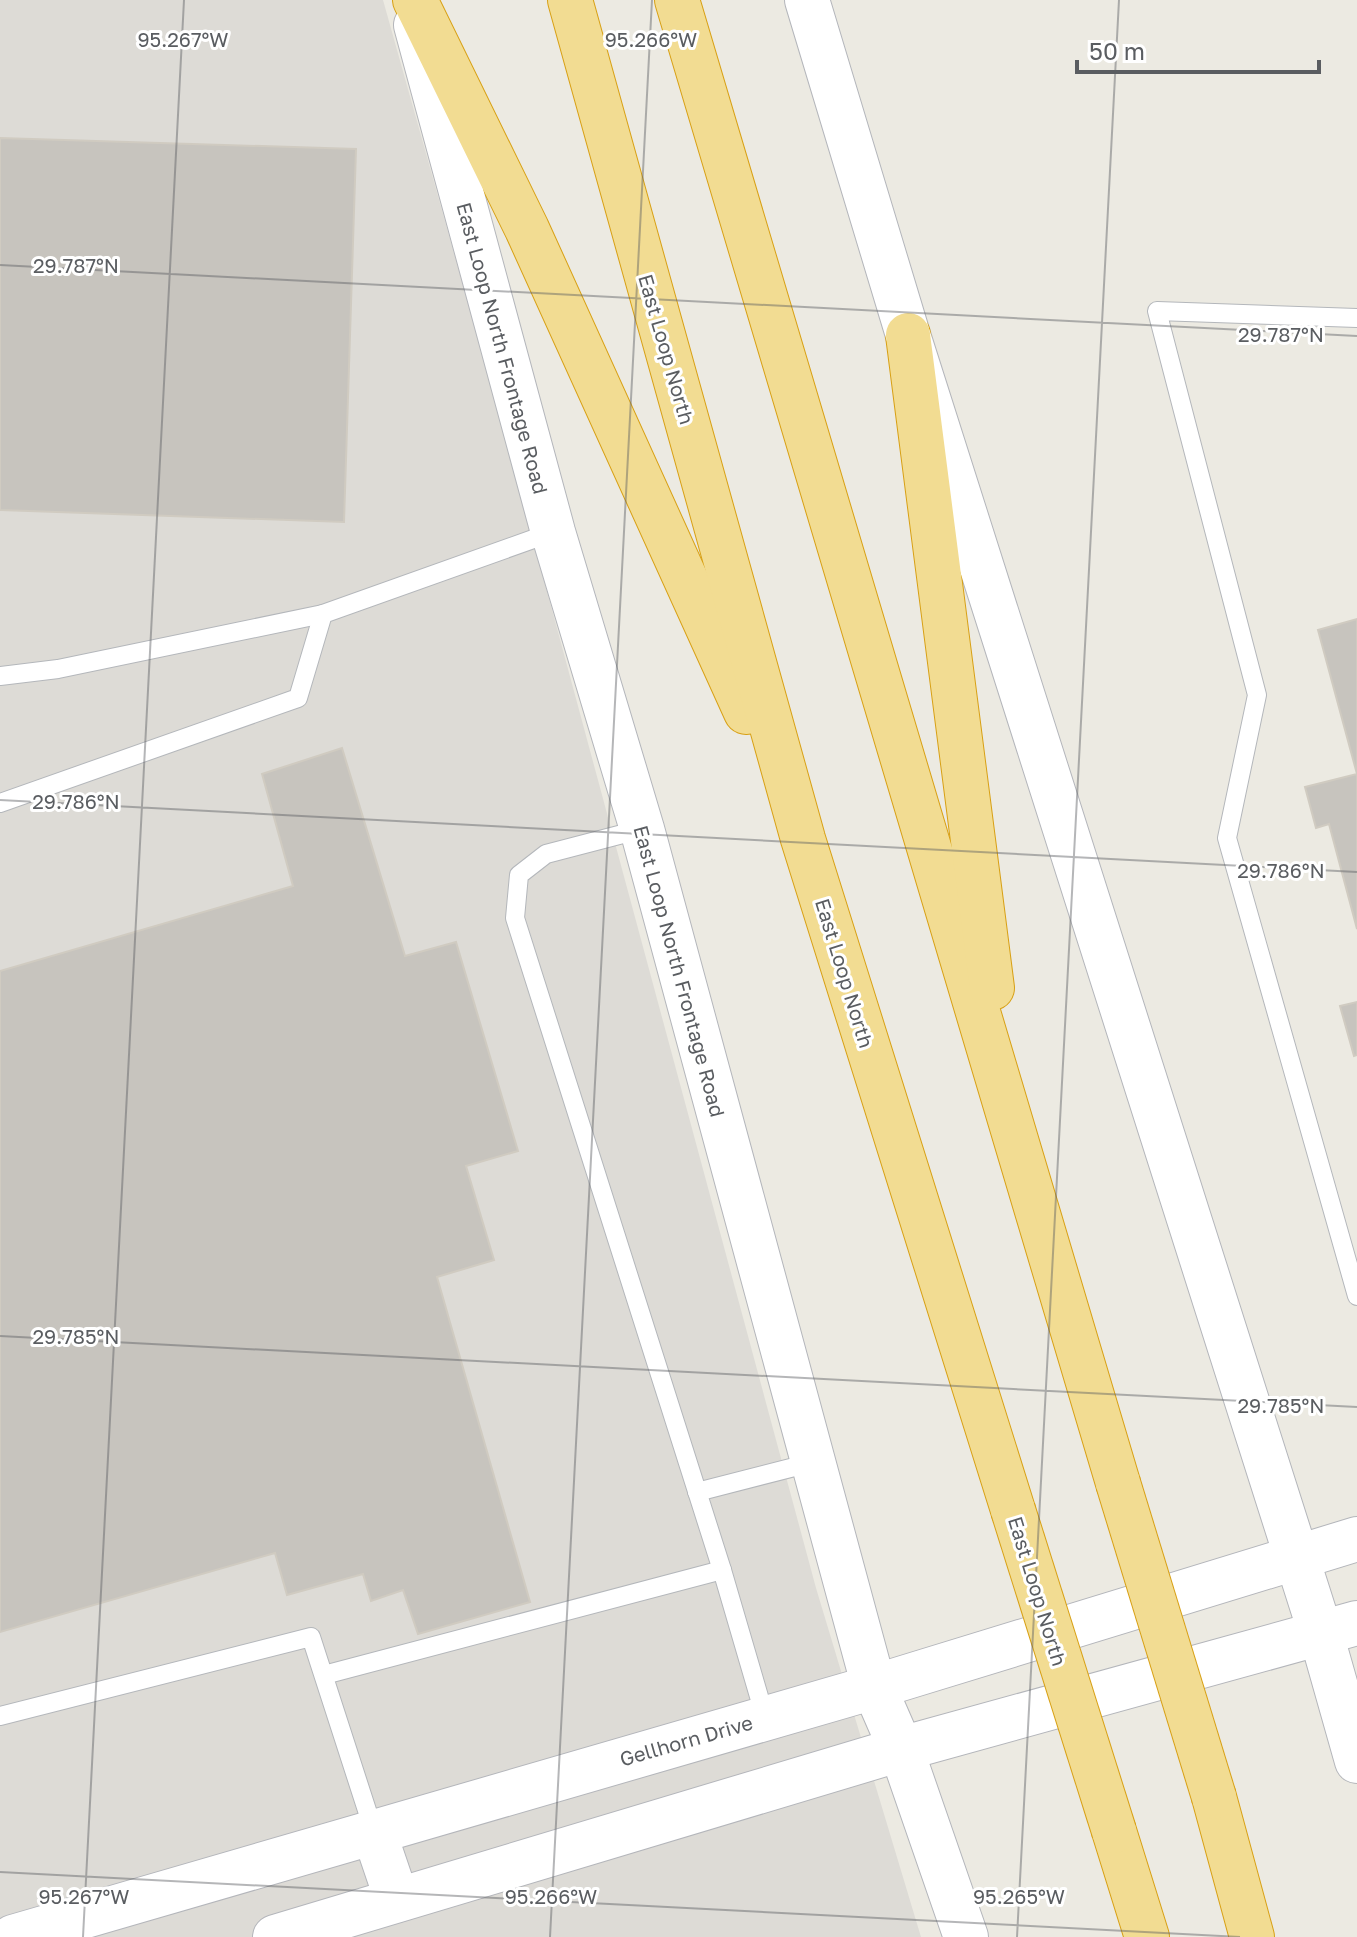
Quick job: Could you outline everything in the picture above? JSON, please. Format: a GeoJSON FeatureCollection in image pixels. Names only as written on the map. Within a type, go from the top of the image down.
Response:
{"type":"FeatureCollection","features":[{"type":"Feature","properties":{"kind":"highway"},"geometry":{"type":"LineString","coordinates":[[412,0],[527,229],[803,839]]}},
{"type":"Feature","properties":{"kind":"highway","name":"East Loop North"},"geometry":{"type":"LineString","coordinates":[[570,0],[803,839],[1147,1937]]}},
{"type":"Feature","properties":{"kind":"highway"},"geometry":{"type":"LineString","coordinates":[[677,0],[1009,1121],[1214,1797],[1252,1937]]}},
{"type":"Feature","properties":{"kind":"highway"},"geometry":{"type":"LineString","coordinates":[[908,335],[1009,1121]]}},
{"type":"Feature","properties":{"kind":"main road","name":"East Loop North Frontage Road"},"geometry":{"type":"LineString","coordinates":[[412,0],[553,532],[642,829],[874,1687],[901,1749],[966,1937]]}},
{"type":"Feature","properties":{"kind":"main road"},"geometry":{"type":"LineString","coordinates":[[807,0],[908,335],[1296,1557],[1339,1629],[1357,1761]]}},
{"type":"Feature","properties":{"kind":"main road","name":"Gellhorn Drive"},"geometry":{"type":"LineString","coordinates":[[13,1937],[874,1687],[1357,1539]]}},
{"type":"Feature","properties":{"kind":"main road"},"geometry":{"type":"LineString","coordinates":[[275,1937],[901,1749],[1339,1629]]}},
{"type":"Feature","properties":{"kind":"main road"},"geometry":{"type":"LineString","coordinates":[[374,1832],[397,1900]]}},
{"type":"Feature","properties":{"kind":"lane"},"geometry":{"type":"LineString","coordinates":[[1357,318],[1157,311],[1257,695],[1227,838],[1357,1296]]}},
{"type":"Feature","properties":{"kind":"lane"},"geometry":{"type":"LineString","coordinates":[[0,676],[58,669],[323,614],[553,532]]}},
{"type":"Feature","properties":{"kind":"lane"},"geometry":{"type":"LineString","coordinates":[[0,803],[298,698],[323,614]]}},
{"type":"Feature","properties":{"kind":"lane"},"geometry":{"type":"LineString","coordinates":[[642,829],[546,854],[519,875],[515,918],[722,1570],[765,1717]]}},
{"type":"Feature","properties":{"kind":"lane"},"geometry":{"type":"LineString","coordinates":[[697,1492],[814,1462]]}},
{"type":"Feature","properties":{"kind":"lane"},"geometry":{"type":"LineString","coordinates":[[324,1675],[722,1570]]}},
{"type":"Feature","properties":{"kind":"lane"},"geometry":{"type":"LineString","coordinates":[[0,1716],[311,1637],[374,1832]]}},
{"type":"Feature","properties":{"kind":"shaded area"},"geometry":{"type":"Polygon","coordinates":[[[0,0],[383,0],[500,417],[816,1588],[921,1937],[0,1937],[0,0]]]}},
{"type":"Feature","properties":{"kind":"building"},"geometry":{"type":"Polygon","coordinates":[[[0,138],[356,149],[344,522],[0,510],[0,138]]]}},
{"type":"Feature","properties":{"kind":"building"},"geometry":{"type":"Polygon","coordinates":[[[1357,619],[1357,774],[1318,630],[1357,619]]]}},
{"type":"Feature","properties":{"kind":"building"},"geometry":{"type":"Polygon","coordinates":[[[342,748],[405,956],[456,942],[518,1151],[466,1166],[494,1260],[437,1277],[530,1602],[418,1634],[403,1590],[371,1601],[363,1574],[287,1595],[275,1553],[0,1632],[0,971],[293,886],[262,774],[342,748]]]}},
{"type":"Feature","properties":{"kind":"building"},"geometry":{"type":"Polygon","coordinates":[[[1357,774],[1357,929],[1329,824],[1316,828],[1305,787],[1357,774]]]}},
{"type":"Feature","properties":{"kind":"building"},"geometry":{"type":"Polygon","coordinates":[[[1357,1002],[1357,1055],[1354,1056],[1340,1006],[1357,1002]]]}}]}
